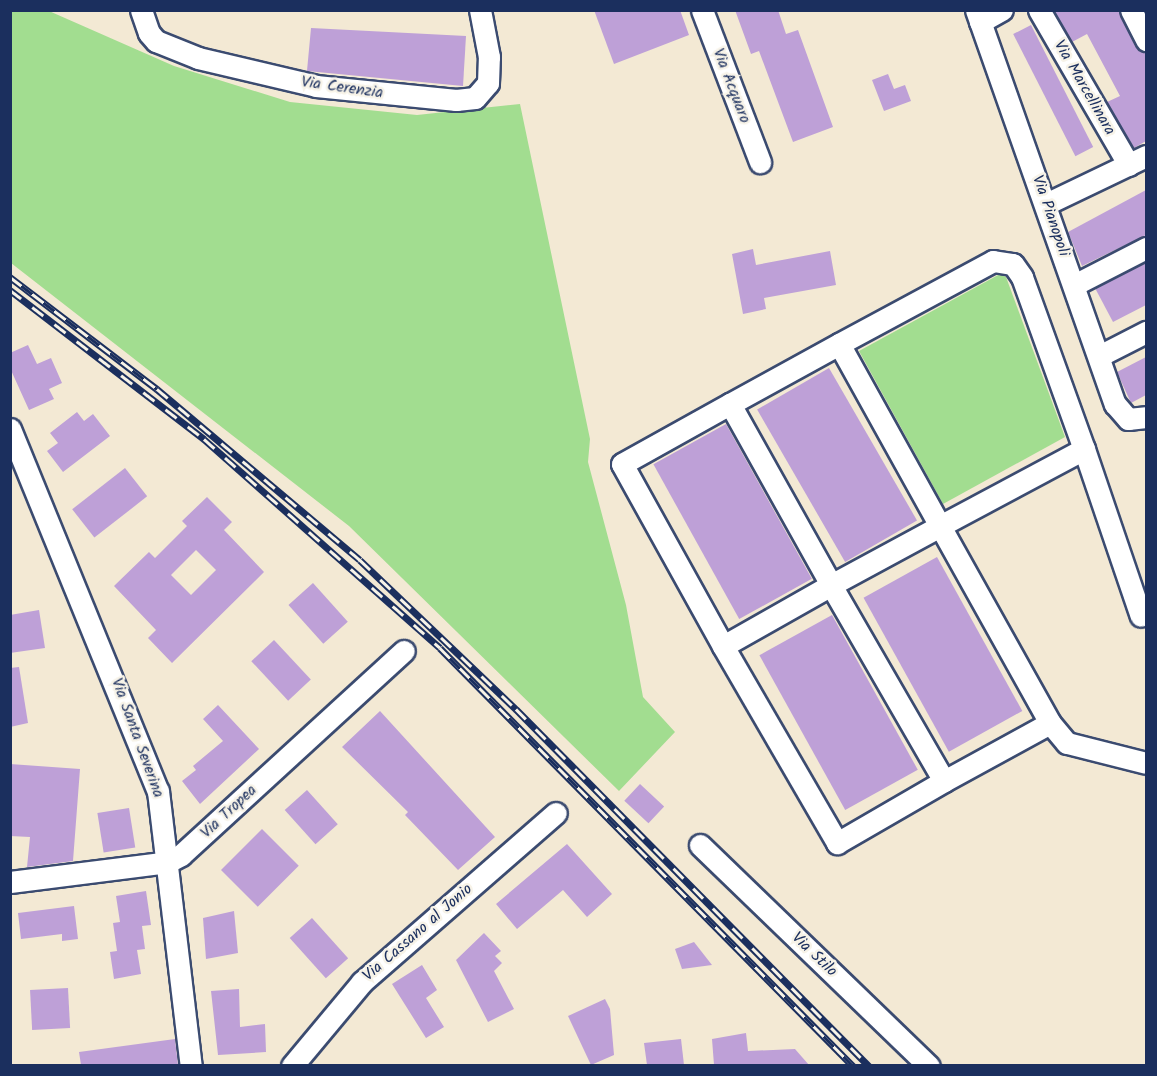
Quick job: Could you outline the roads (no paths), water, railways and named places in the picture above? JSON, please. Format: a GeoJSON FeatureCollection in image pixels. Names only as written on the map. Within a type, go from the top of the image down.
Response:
{"type":"FeatureCollection","features":[{"type":"Feature","properties":{"kind":"street","name":"Via Cerenzia"},"geometry":{"type":"LineString","coordinates":[[141,10],[149,33],[156,41],[198,58],[316,86],[456,100],[476,98],[488,83],[489,57],[480,10]]}},
{"type":"Feature","properties":{"kind":"street","name":"Via Acquaro"},"geometry":{"type":"LineString","coordinates":[[702,10],[760,162]]}},
{"type":"Feature","properties":{"kind":"street"},"geometry":{"type":"LineString","coordinates":[[978,16],[1002,10]]}},
{"type":"Feature","properties":{"kind":"street","name":"Via Marcellinara"},"geometry":{"type":"LineString","coordinates":[[1039,10],[1138,161]]}},
{"type":"Feature","properties":{"kind":"street"},"geometry":{"type":"LineString","coordinates":[[1131,10],[1146,40]]}},
{"type":"Feature","properties":{"kind":"street","name":"Via Pianopoli"},"geometry":{"type":"LineString","coordinates":[[978,16],[1115,404],[1137,418]]}},
{"type":"Feature","properties":{"kind":"street"},"geometry":{"type":"LineString","coordinates":[[1046,204],[1138,161]]}},
{"type":"Feature","properties":{"kind":"street"},"geometry":{"type":"LineString","coordinates":[[1074,285],[1146,248]]}},
{"type":"Feature","properties":{"kind":"street"},"geometry":{"type":"LineString","coordinates":[[1050,723],[837,843],[723,646],[622,464],[977,268],[993,261],[1009,261],[1022,277],[1145,620]]}},
{"type":"Feature","properties":{"kind":"street"},"geometry":{"type":"LineString","coordinates":[[1099,356],[1146,332]]}},
{"type":"Feature","properties":{"kind":"street"},"geometry":{"type":"LineString","coordinates":[[839,344],[1050,723],[1067,743],[1146,763]]}},
{"type":"Feature","properties":{"kind":"street"},"geometry":{"type":"LineString","coordinates":[[730,404],[944,781]]}},
{"type":"Feature","properties":{"kind":"street","name":"Via Santa Severina"},"geometry":{"type":"LineString","coordinates":[[12,438],[150,765],[162,805],[191,1065]]}},
{"type":"Feature","properties":{"kind":"street"},"geometry":{"type":"LineString","coordinates":[[723,646],[831,585],[1084,449]]}},
{"type":"Feature","properties":{"kind":"street","name":"Via Tropea"},"geometry":{"type":"LineString","coordinates":[[10,882],[168,862],[190,847],[404,651]]}},
{"type":"Feature","properties":{"kind":"street","name":"Via Cassano al Jonio"},"geometry":{"type":"LineString","coordinates":[[292,1065],[362,982],[556,813]]}},
{"type":"Feature","properties":{"kind":"street","name":"Via Stilo"},"geometry":{"type":"LineString","coordinates":[[700,845],[929,1065]]}},
{"type":"Feature","properties":{"kind":"railway"},"geometry":{"type":"LineString","coordinates":[[10,277],[157,389],[360,560],[516,709],[869,1066]]}},
{"type":"Feature","properties":{"kind":"railway"},"geometry":{"type":"LineString","coordinates":[[10,290],[204,439],[440,648],[853,1066]]}}]}
